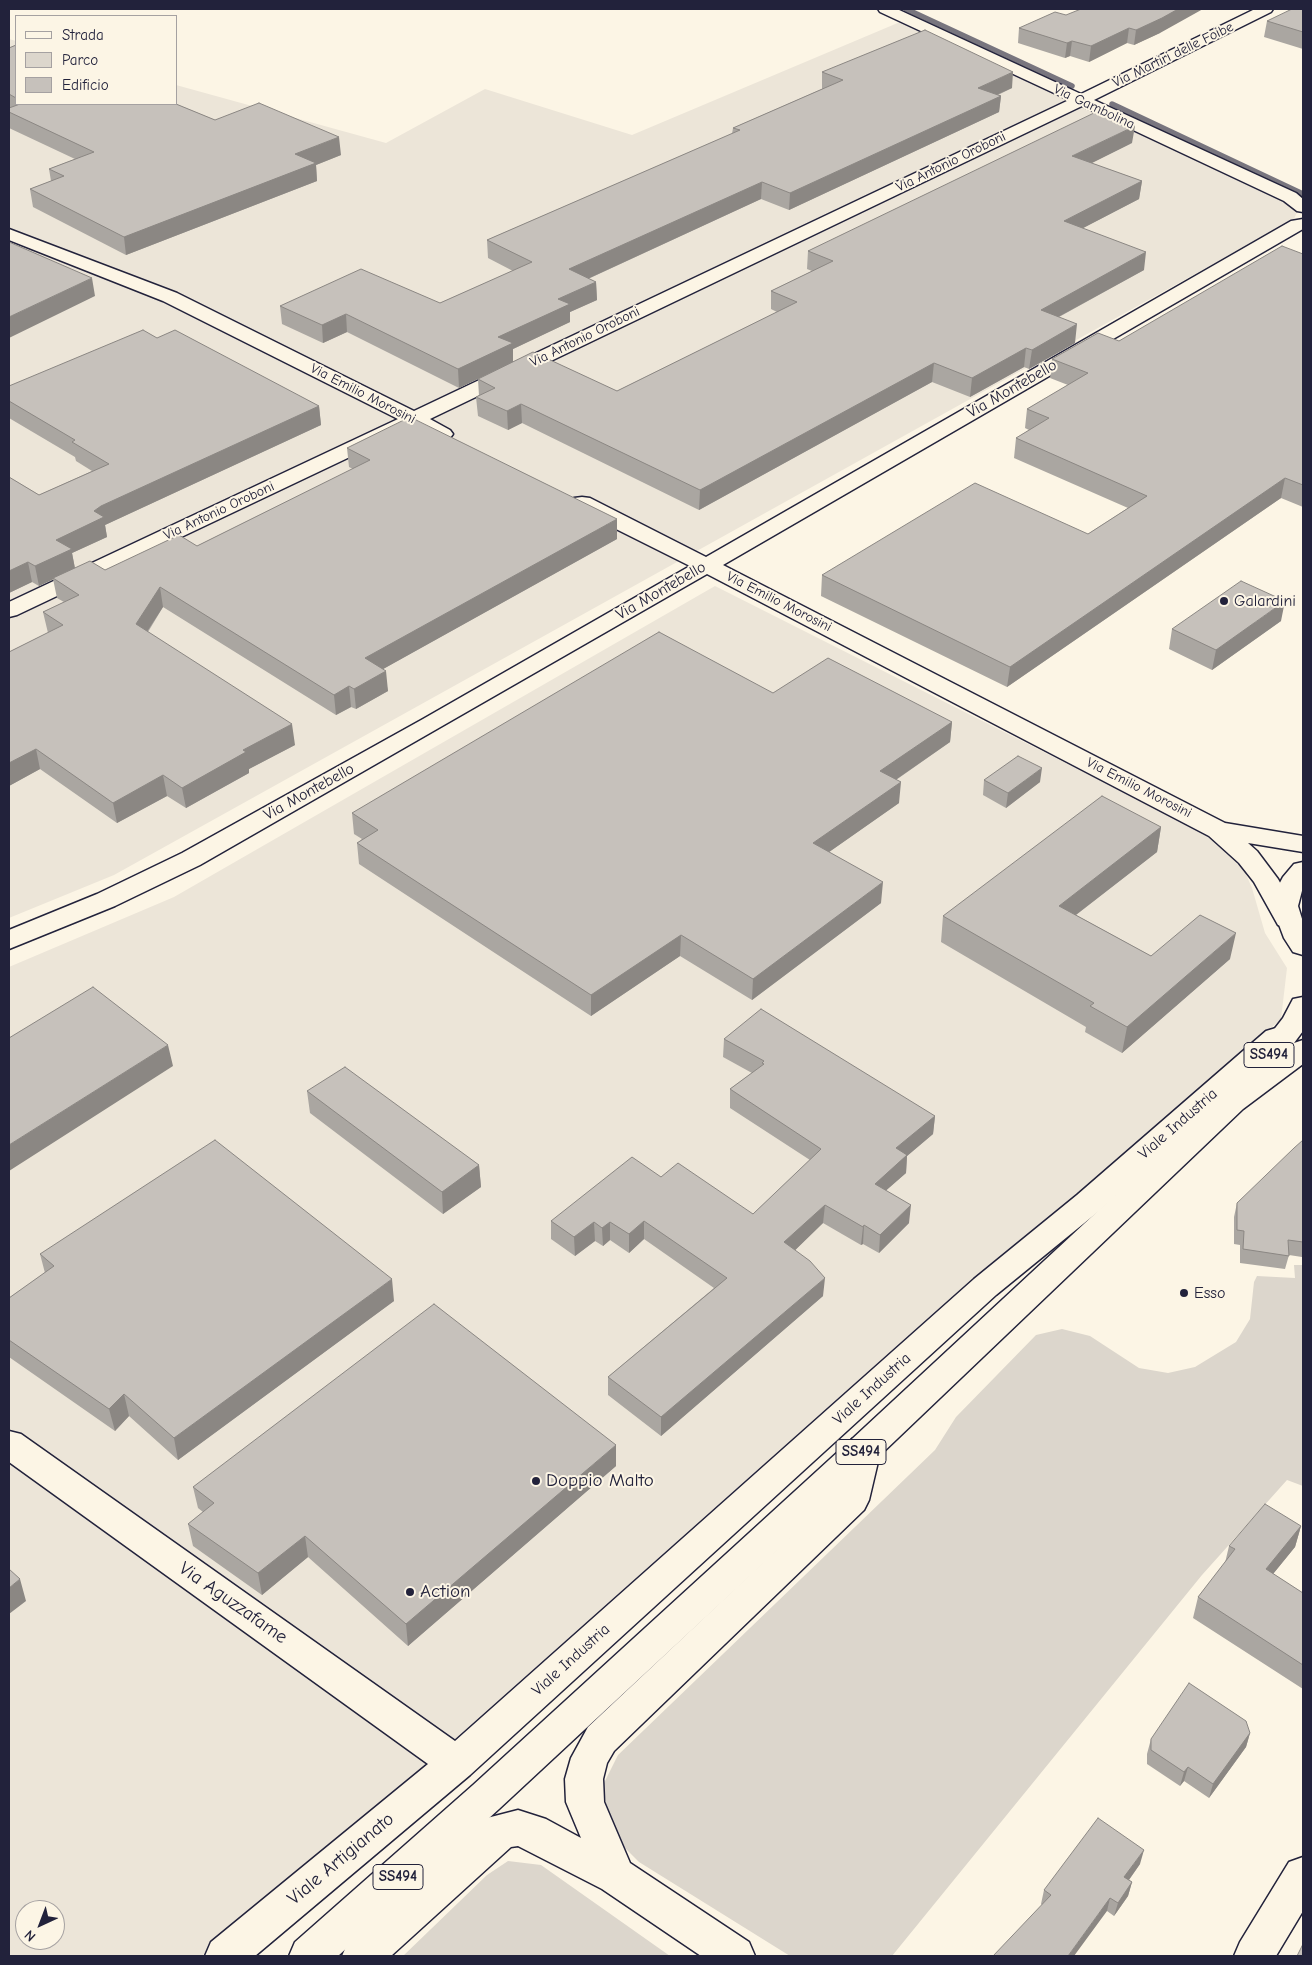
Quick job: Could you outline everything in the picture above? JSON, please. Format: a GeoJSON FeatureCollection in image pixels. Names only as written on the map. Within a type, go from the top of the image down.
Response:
{"type":"FeatureCollection","features":[{"type":"Feature","properties":{"kind":"street","name":"Via Gambolina"},"geometry":{"type":"LineString","coordinates":[[884,9],[1080,101],[1300,213]]}},
{"type":"Feature","properties":{"kind":"street","name":"Via Martiri delle Foibe"},"geometry":{"type":"LineString","coordinates":[[1080,101],[1266,9]]}},
{"type":"Feature","properties":{"kind":"street","name":"Via Antonio Oroboni"},"geometry":{"type":"LineString","coordinates":[[9,610],[1080,101]]}},
{"type":"Feature","properties":{"kind":"street","name":"Via Montebello"},"geometry":{"type":"LineString","coordinates":[[9,940],[106,900],[191,858],[432,724],[1300,213]]}},
{"type":"Feature","properties":{"kind":"street","name":"Via Emilio Morosini"},"geometry":{"type":"LineString","coordinates":[[9,234],[170,297],[458,441]]}},
{"type":"Feature","properties":{"kind":"street","name":"Via Emilio Morosini"},"geometry":{"type":"LineString","coordinates":[[564,494],[706,564],[1218,830],[1248,857],[1265,878],[1287,919]]}},
{"type":"Feature","properties":{"kind":"street","name":"Via Emilio Morosini"},"geometry":{"type":"LineString","coordinates":[[1218,830],[1303,844]]}},
{"type":"Feature","properties":{"kind":"street"},"geometry":{"type":"LineString","coordinates":[[1303,870],[1292,882],[1287,894],[1287,919],[1303,946]]}},
{"type":"Feature","properties":{"kind":"street","name":"Viale Industria"},"geometry":{"type":"LineString","coordinates":[[309,1956],[486,1798],[864,1449],[1233,1102],[1300,1026]]}},
{"type":"Feature","properties":{"kind":"street","name":"Viale Industria"},"geometry":{"type":"LineString","coordinates":[[457,1763],[985,1287],[1300,1026]]}},
{"type":"Feature","properties":{"kind":"street","name":"Via Aguzzafame"},"geometry":{"type":"LineString","coordinates":[[9,1444],[457,1763]]}},
{"type":"Feature","properties":{"kind":"street"},"geometry":{"type":"LineString","coordinates":[[616,1876],[585,1802],[584,1779],[590,1758],[601,1739],[755,1590],[852,1500],[864,1449]]}},
{"type":"Feature","properties":{"kind":"street","name":"Viale Artigianato"},"geometry":{"type":"LineString","coordinates":[[225,1956],[457,1763]]}},
{"type":"Feature","properties":{"kind":"street"},"geometry":{"type":"LineString","coordinates":[[362,1956],[501,1831],[518,1828],[532,1832],[616,1876],[735,1956]]}},
{"type":"Feature","properties":{"kind":"street"},"geometry":{"type":"LineString","coordinates":[[1254,1956],[1303,1875]]}},
{"type":"Feature","properties":{"kind":"shaded area"},"geometry":{"type":"Polygon","coordinates":[[[900,22],[1288,202],[1298,210],[1294,219],[114,875],[9,918],[9,39],[15,41],[15,105],[178,105],[178,86],[386,143],[485,89],[632,135],[900,22]]]}},
{"type":"Feature","properties":{"kind":"shaded area"},"geometry":{"type":"Polygon","coordinates":[[[715,586],[1224,843],[1241,863],[1252,888],[1265,933],[1287,968],[1281,1019],[470,1737],[202,1956],[9,1956],[9,967],[174,897],[715,586]]]}},
{"type":"Feature","properties":{"kind":"green space"},"geometry":{"type":"Polygon","coordinates":[[[1294,1265],[1303,1265],[1303,1486],[1287,1480],[1202,1575],[892,1956],[790,1956],[639,1862],[621,1844],[608,1815],[603,1785],[618,1755],[935,1450],[956,1417],[1036,1335],[1062,1329],[1090,1336],[1139,1368],[1168,1373],[1195,1367],[1236,1342],[1250,1319],[1254,1282],[1257,1276],[1295,1278],[1294,1265]]]}},
{"type":"Feature","properties":{"kind":"green space"},"geometry":{"type":"Polygon","coordinates":[[[508,1861],[541,1865],[670,1956],[403,1956],[487,1875],[508,1861]]]}},
{"type":"Feature","properties":{"kind":"building"},"geometry":{"type":"Polygon","coordinates":[[[1081,9],[1178,9],[1136,30],[1129,28],[1091,46],[1072,41],[1067,43],[1019,28],[1055,12],[1066,15],[1081,9]]]}},
{"type":"Feature","properties":{"kind":"building"},"geometry":{"type":"Polygon","coordinates":[[[1292,9],[1303,9],[1303,32],[1267,21],[1292,9]]]}},
{"type":"Feature","properties":{"kind":"building"},"geometry":{"type":"Polygon","coordinates":[[[925,30],[1013,72],[978,88],[1001,96],[790,193],[762,182],[569,269],[596,282],[558,299],[570,304],[498,337],[513,343],[458,369],[346,314],[322,325],[280,306],[361,269],[440,303],[532,262],[487,240],[740,130],[733,128],[843,80],[822,72],[925,30]]]}},
{"type":"Feature","properties":{"kind":"building"},"geometry":{"type":"Polygon","coordinates":[[[15,45],[15,97],[9,94],[9,48],[15,45]]]}},
{"type":"Feature","properties":{"kind":"building"},"geometry":{"type":"Polygon","coordinates":[[[259,103],[339,137],[295,154],[316,163],[124,237],[30,189],[64,176],[49,169],[94,152],[9,112],[9,108],[17,105],[178,105],[215,120],[259,103]]]}},
{"type":"Feature","properties":{"kind":"building"},"geometry":{"type":"Polygon","coordinates":[[[1096,112],[1135,126],[1072,156],[1142,181],[1064,221],[1146,252],[1041,310],[1077,324],[1032,350],[1026,348],[972,378],[934,363],[700,490],[521,404],[507,411],[476,397],[495,388],[478,379],[533,352],[617,391],[797,302],[771,291],[833,261],[808,251],[1096,112]]]}},
{"type":"Feature","properties":{"kind":"building"},"geometry":{"type":"Polygon","coordinates":[[[9,242],[92,278],[9,317],[9,242]]]}},
{"type":"Feature","properties":{"kind":"building"},"geometry":{"type":"Polygon","coordinates":[[[1282,246],[1303,254],[1303,485],[1285,478],[1010,667],[822,575],[975,483],[1088,534],[1147,496],[1016,438],[1049,418],[1027,409],[1088,373],[1052,359],[1098,333],[1119,341],[1282,246]]]}},
{"type":"Feature","properties":{"kind":"building"},"geometry":{"type":"Polygon","coordinates":[[[143,330],[157,338],[175,330],[319,406],[101,506],[94,511],[104,517],[56,540],[72,549],[35,566],[28,562],[9,571],[9,477],[39,495],[109,464],[72,442],[75,440],[9,401],[9,386],[143,330]]]}},
{"type":"Feature","properties":{"kind":"building"},"geometry":{"type":"Polygon","coordinates":[[[410,417],[617,519],[365,658],[386,671],[354,689],[349,686],[334,695],[160,587],[136,624],[292,724],[243,750],[246,752],[182,788],[163,775],[113,803],[36,749],[9,763],[9,652],[63,625],[43,612],[79,595],[53,578],[90,561],[105,570],[179,535],[197,546],[370,460],[347,448],[410,417]]]}},
{"type":"Feature","properties":{"kind":"building"},"geometry":{"type":"Polygon","coordinates":[[[1241,581],[1285,601],[1216,650],[1172,629],[1241,581]]]}},
{"type":"Feature","properties":{"kind":"building"},"geometry":{"type":"Polygon","coordinates":[[[659,632],[773,693],[828,658],[952,722],[880,771],[901,782],[813,843],[883,882],[753,979],[681,935],[591,995],[357,843],[378,830],[352,813],[659,632]]]}},
{"type":"Feature","properties":{"kind":"building"},"geometry":{"type":"Polygon","coordinates":[[[1018,756],[1042,768],[1008,793],[984,780],[1018,756]]]}},
{"type":"Feature","properties":{"kind":"building"},"geometry":{"type":"Polygon","coordinates":[[[1102,796],[1161,827],[1059,906],[1151,956],[1200,915],[1236,933],[1127,1027],[1090,1006],[1094,1003],[943,916],[1102,796]]]}},
{"type":"Feature","properties":{"kind":"building"},"geometry":{"type":"Polygon","coordinates":[[[93,987],[168,1045],[9,1145],[9,1038],[93,987]]]}},
{"type":"Feature","properties":{"kind":"building"},"geometry":{"type":"Polygon","coordinates":[[[761,1009],[935,1116],[896,1148],[907,1155],[875,1184],[911,1205],[880,1235],[825,1205],[784,1242],[810,1261],[825,1278],[661,1417],[608,1377],[727,1278],[644,1221],[629,1234],[610,1222],[602,1228],[594,1222],[574,1237],[551,1221],[632,1157],[661,1177],[678,1163],[753,1214],[821,1149],[730,1089],[764,1064],[762,1063],[764,1061],[724,1039],[761,1009]]]}},
{"type":"Feature","properties":{"kind":"building"},"geometry":{"type":"Polygon","coordinates":[[[345,1067],[479,1165],[442,1192],[307,1091],[345,1067]]]}},
{"type":"Feature","properties":{"kind":"building"},"geometry":{"type":"Polygon","coordinates":[[[215,1140],[392,1279],[174,1438],[124,1394],[109,1409],[9,1340],[9,1298],[54,1266],[40,1254],[215,1140]]]}},
{"type":"Feature","properties":{"kind":"building"},"geometry":{"type":"Polygon","coordinates":[[[1303,1140],[1303,1242],[1288,1240],[1289,1256],[1243,1249],[1244,1231],[1237,1230],[1237,1203],[1303,1140]]]}},
{"type":"Feature","properties":{"kind":"building"},"geometry":{"type":"Polygon","coordinates":[[[434,1304],[616,1445],[406,1624],[305,1536],[258,1573],[188,1524],[214,1503],[193,1487],[434,1304]]]}},
{"type":"Feature","properties":{"kind":"building"},"geometry":{"type":"Polygon","coordinates":[[[1265,1504],[1301,1526],[1266,1569],[1303,1593],[1303,1665],[1198,1597],[1235,1549],[1229,1546],[1265,1504]]]}},
{"type":"Feature","properties":{"kind":"building"},"geometry":{"type":"Polygon","coordinates":[[[9,1569],[20,1579],[9,1588],[9,1569]]]}},
{"type":"Feature","properties":{"kind":"building"},"geometry":{"type":"Polygon","coordinates":[[[1189,1683],[1246,1721],[1250,1733],[1213,1784],[1188,1767],[1184,1772],[1151,1750],[1151,1739],[1189,1683]]]}},
{"type":"Feature","properties":{"kind":"building"},"geometry":{"type":"Polygon","coordinates":[[[1098,1818],[1144,1850],[1124,1877],[1132,1882],[1118,1903],[1110,1898],[1068,1956],[993,1956],[1051,1895],[1044,1890],[1098,1818]]]}},
{"type":"Feature","properties":{"kind":"building"},"geometry":{"type":"Polygon","coordinates":[[[1303,1944],[1303,1956],[1297,1956],[1303,1944]]]}},
{"type":"Feature","properties":{"kind":"waterway"},"geometry":{"type":"LineString","coordinates":[[906,9],[1072,86]]}},
{"type":"Feature","properties":{"kind":"waterway"},"geometry":{"type":"LineString","coordinates":[[1112,104],[1303,194]]}},
{"type":"Feature","properties":{"kind":"place","name":"Galardini"},"geometry":{"type":"Point","coordinates":[1224,601]}},
{"type":"Feature","properties":{"kind":"place","name":"Esso"},"geometry":{"type":"Point","coordinates":[1184,1293]}},
{"type":"Feature","properties":{"kind":"place","name":"Doppio Malto"},"geometry":{"type":"Point","coordinates":[536,1481]}},
{"type":"Feature","properties":{"kind":"place","name":"Action"},"geometry":{"type":"Point","coordinates":[410,1592]}}]}
